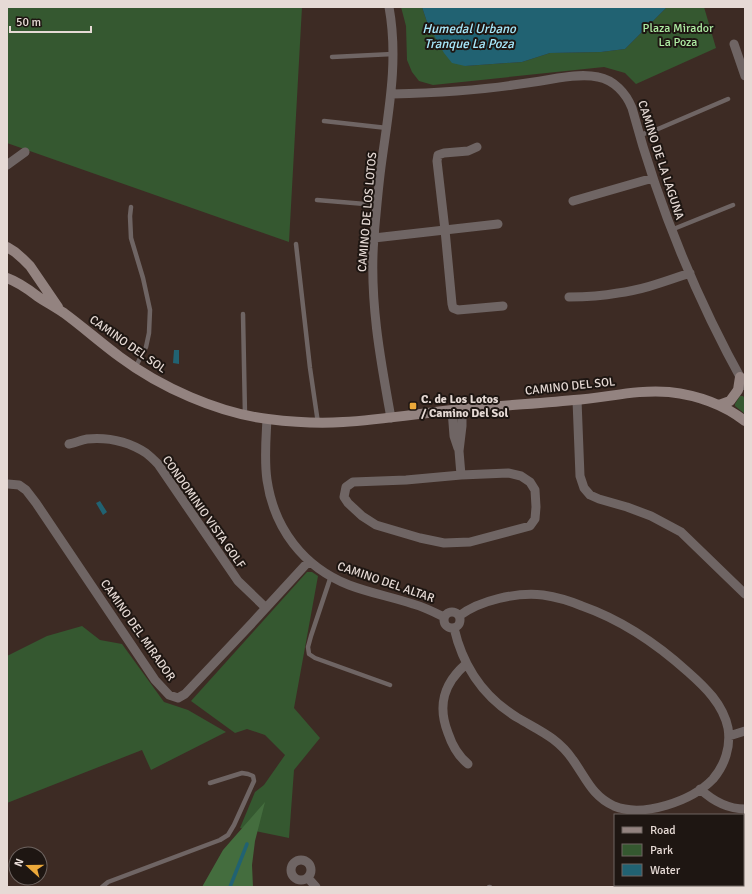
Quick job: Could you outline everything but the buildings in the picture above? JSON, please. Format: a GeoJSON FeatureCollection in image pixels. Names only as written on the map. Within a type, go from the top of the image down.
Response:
{"type":"FeatureCollection","features":[{"type":"Feature","properties":{"kind":"street","name":"CAMINO DE LOS LOTOS"},"geometry":{"type":"LineString","coordinates":[[388,7],[393,54],[392,94],[377,205],[374,238],[373,288],[376,327],[391,418]]}},
{"type":"Feature","properties":{"kind":"street"},"geometry":{"type":"LineString","coordinates":[[734,44],[745,76]]}},
{"type":"Feature","properties":{"kind":"street","name":"CAMINO DE LA LAGUNA"},"geometry":{"type":"LineString","coordinates":[[392,94],[416,94],[512,86],[571,76],[589,75],[598,76],[614,84],[625,94],[632,108],[653,178],[671,230],[722,344],[743,382]]}},
{"type":"Feature","properties":{"kind":"street"},"geometry":{"type":"LineString","coordinates":[[477,147],[468,151],[438,155],[436,161],[453,308],[458,310],[503,306]]}},
{"type":"Feature","properties":{"kind":"street"},"geometry":{"type":"LineString","coordinates":[[7,164],[25,152]]}},
{"type":"Feature","properties":{"kind":"street"},"geometry":{"type":"LineString","coordinates":[[573,201],[653,178]]}},
{"type":"Feature","properties":{"kind":"street"},"geometry":{"type":"LineString","coordinates":[[374,238],[498,224]]}},
{"type":"Feature","properties":{"kind":"street","name":"CAMINO DEL SOL"},"geometry":{"type":"LineString","coordinates":[[7,247],[15,252],[30,266],[62,312]]}},
{"type":"Feature","properties":{"kind":"street"},"geometry":{"type":"LineString","coordinates":[[569,297],[620,293],[690,274]]}},
{"type":"Feature","properties":{"kind":"street","name":"CAMINO DEL SOL"},"geometry":{"type":"LineString","coordinates":[[7,278],[22,285],[62,312],[135,368],[166,386],[203,402],[245,415],[267,419],[318,423],[341,422],[577,400],[654,391],[684,394],[699,398],[720,405],[745,421]]}},
{"type":"Feature","properties":{"kind":"street"},"geometry":{"type":"LineString","coordinates":[[720,405],[730,401],[743,382]]}},
{"type":"Feature","properties":{"kind":"street"},"geometry":{"type":"LineString","coordinates":[[577,400],[580,476],[584,488],[590,495],[651,516],[681,532],[745,594]]}},
{"type":"Feature","properties":{"kind":"street"},"geometry":{"type":"LineString","coordinates":[[457,410],[462,426],[459,451],[460,475]]}},
{"type":"Feature","properties":{"kind":"street","name":"CAMINO DEL ALTAR"},"geometry":{"type":"LineString","coordinates":[[267,419],[265,448],[267,480],[272,502],[282,525],[298,549],[322,571],[350,585],[414,604],[444,617]]}},
{"type":"Feature","properties":{"kind":"street","name":"CONDOMINIO VISTA GOLF"},"geometry":{"type":"LineString","coordinates":[[69,444],[86,439],[104,439],[123,442],[148,454],[158,464],[238,581],[266,608]]}},
{"type":"Feature","properties":{"kind":"street"},"geometry":{"type":"LineString","coordinates":[[508,473],[521,476],[530,482],[535,490],[535,519],[530,526],[512,531],[470,542],[444,543],[420,538],[376,524],[362,516],[348,503],[344,497],[346,487],[353,482],[406,480],[460,475],[508,473]]}},
{"type":"Feature","properties":{"kind":"street","name":"CAMINO DEL MIRADOR"},"geometry":{"type":"LineString","coordinates":[[8,484],[19,485],[26,490],[36,502],[155,680],[169,695],[178,698],[185,694],[309,560]]}},
{"type":"Feature","properties":{"kind":"street"},"geometry":{"type":"LineString","coordinates":[[454,628],[456,640],[466,664],[481,687],[500,705],[548,734],[575,762],[589,786],[600,797],[614,806],[631,813],[657,808],[680,800],[700,789],[712,780],[722,766],[727,750],[729,736],[728,727],[726,720],[713,696],[700,682],[666,653],[622,624],[592,609],[570,601],[552,596],[530,594],[491,601],[459,616]]}},
{"type":"Feature","properties":{"kind":"street"},"geometry":{"type":"LineString","coordinates":[[450,612],[455,612],[459,616],[460,622],[454,628],[445,625],[444,622],[444,617],[450,612]]}},
{"type":"Feature","properties":{"kind":"street"},"geometry":{"type":"LineString","coordinates":[[466,664],[453,677],[446,690],[442,704],[442,712],[450,741],[460,756],[468,764]]}},
{"type":"Feature","properties":{"kind":"street"},"geometry":{"type":"LineString","coordinates":[[729,736],[745,731]]}},
{"type":"Feature","properties":{"kind":"street"},"geometry":{"type":"LineString","coordinates":[[700,789],[714,800],[722,804],[745,809]]}},
{"type":"Feature","properties":{"kind":"street"},"geometry":{"type":"LineString","coordinates":[[308,878],[316,887]]}},
{"type":"Feature","properties":{"kind":"lane"},"geometry":{"type":"LineString","coordinates":[[332,57],[393,54]]}},
{"type":"Feature","properties":{"kind":"lane"},"geometry":{"type":"LineString","coordinates":[[640,135],[658,129],[728,99]]}},
{"type":"Feature","properties":{"kind":"lane"},"geometry":{"type":"LineString","coordinates":[[324,121],[387,128]]}},
{"type":"Feature","properties":{"kind":"lane"},"geometry":{"type":"LineString","coordinates":[[317,200],[377,205]]}},
{"type":"Feature","properties":{"kind":"lane"},"geometry":{"type":"LineString","coordinates":[[671,230],[733,205]]}},
{"type":"Feature","properties":{"kind":"lane"},"geometry":{"type":"LineString","coordinates":[[131,207],[131,238],[143,278],[150,310],[149,333],[146,347],[135,368]]}},
{"type":"Feature","properties":{"kind":"lane"},"geometry":{"type":"LineString","coordinates":[[296,244],[310,368],[318,423]]}},
{"type":"Feature","properties":{"kind":"lane"},"geometry":{"type":"LineString","coordinates":[[243,314],[245,415]]}},
{"type":"Feature","properties":{"kind":"lane"},"geometry":{"type":"LineString","coordinates":[[331,576],[311,636],[308,647],[309,654],[315,658],[390,684]]}},
{"type":"Feature","properties":{"kind":"lane"},"geometry":{"type":"LineString","coordinates":[[102,887],[108,882],[220,840],[228,834],[234,825],[254,781],[253,776],[242,773],[210,784]]}},
{"type":"Feature","properties":{"kind":"green space"},"geometry":{"type":"Polygon","coordinates":[[[7,7],[302,7],[289,242],[7,143],[7,7]]]}},
{"type":"Feature","properties":{"kind":"green space","name":"Plaza Mirador La Poza"},"geometry":{"type":"Polygon","coordinates":[[[401,7],[422,7],[428,25],[465,66],[522,62],[550,53],[601,52],[625,49],[667,7],[704,7],[716,48],[636,84],[625,73],[604,67],[433,85],[419,81],[412,72],[407,60],[406,26],[401,7]]]}},
{"type":"Feature","properties":{"kind":"green space"},"geometry":{"type":"Polygon","coordinates":[[[740,396],[743,396],[745,399],[745,414],[735,406],[740,396]]]}},
{"type":"Feature","properties":{"kind":"green space"},"geometry":{"type":"Polygon","coordinates":[[[307,572],[312,572],[318,576],[294,708],[320,738],[294,770],[289,838],[240,828],[255,792],[264,785],[285,755],[265,735],[247,729],[235,733],[191,701],[307,572]]]}},
{"type":"Feature","properties":{"kind":"green space"},"geometry":{"type":"Polygon","coordinates":[[[82,626],[100,640],[122,644],[164,702],[188,710],[226,732],[151,770],[142,750],[7,803],[7,656],[47,636],[82,626]]]}},
{"type":"Feature","properties":{"kind":"green space"},"geometry":{"type":"Polygon","coordinates":[[[265,802],[255,841],[252,865],[253,887],[202,887],[223,850],[265,802]]]}},
{"type":"Feature","properties":{"kind":"water","name":"Humedal Urbano Tranque La Poza"},"geometry":{"type":"Polygon","coordinates":[[[422,7],[667,7],[625,49],[601,52],[550,53],[522,62],[465,66],[452,63],[444,53],[428,25],[422,7]]]}},
{"type":"Feature","properties":{"kind":"water"},"geometry":{"type":"Polygon","coordinates":[[[174,350],[179,350],[179,364],[173,363],[174,350]]]}},
{"type":"Feature","properties":{"kind":"water"},"geometry":{"type":"Polygon","coordinates":[[[100,501],[107,512],[103,515],[96,503],[100,501]]]}},
{"type":"Feature","properties":{"kind":"waterway"},"geometry":{"type":"LineString","coordinates":[[230,887],[247,844]]}},
{"type":"Feature","properties":{"kind":"place","name":"C. de Los Lotos / Camino Del Sol"},"geometry":{"type":"Point","coordinates":[413,406]}}]}
